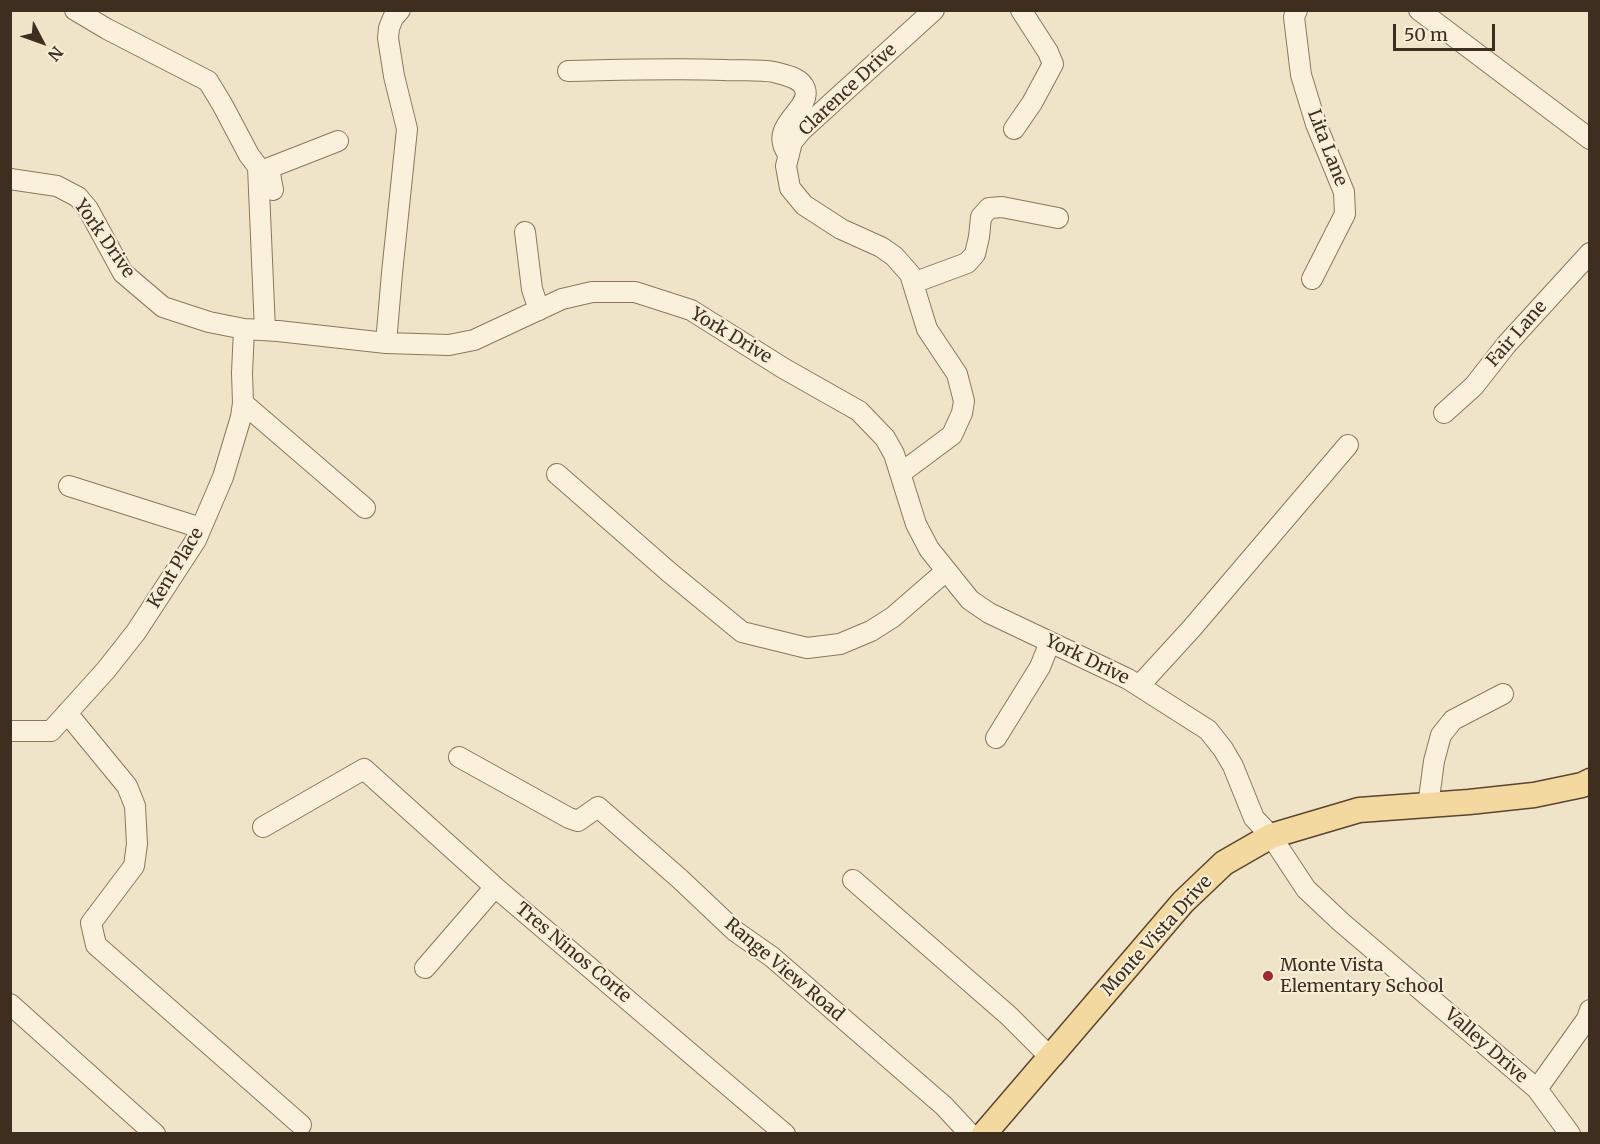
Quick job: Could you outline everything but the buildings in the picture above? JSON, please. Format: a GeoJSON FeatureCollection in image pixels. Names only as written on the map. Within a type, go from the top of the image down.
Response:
{"type":"FeatureCollection","features":[{"type":"Feature","properties":{"kind":"main road","name":"Monte Vista Drive"},"geometry":{"type":"LineString","coordinates":[[984,1134],[1183,902],[1224,863],[1271,836],[1359,810],[1428,806],[1534,795],[1582,785],[1590,781]]}},
{"type":"Feature","properties":{"kind":"street"},"geometry":{"type":"LineString","coordinates":[[75,10],[208,81],[258,167],[272,331]]}},
{"type":"Feature","properties":{"kind":"street"},"geometry":{"type":"LineString","coordinates":[[386,343],[407,129],[394,76],[388,38],[393,18],[400,10]]}},
{"type":"Feature","properties":{"kind":"street","name":"Clarence Drive"},"geometry":{"type":"LineString","coordinates":[[901,473],[952,435],[962,413],[964,401],[957,374],[927,329],[910,274],[894,256],[881,247],[841,229],[804,205],[790,188],[786,166],[792,142],[802,130],[934,10]]}},
{"type":"Feature","properties":{"kind":"street"},"geometry":{"type":"LineString","coordinates":[[1014,129],[1032,103],[1053,64],[1022,10]]}},
{"type":"Feature","properties":{"kind":"street","name":"Lita Lane"},"geometry":{"type":"LineString","coordinates":[[1296,10],[1294,17],[1301,75],[1316,124],[1344,192],[1345,214],[1312,279]]}},
{"type":"Feature","properties":{"kind":"street"},"geometry":{"type":"LineString","coordinates":[[1419,10],[1590,139]]}},
{"type":"Feature","properties":{"kind":"street"},"geometry":{"type":"LineString","coordinates":[[568,71],[693,69],[772,72],[792,77],[805,88],[805,97],[784,130],[783,147],[789,155]]}},
{"type":"Feature","properties":{"kind":"street"},"geometry":{"type":"LineString","coordinates":[[272,331],[273,184],[269,168],[338,141]]}},
{"type":"Feature","properties":{"kind":"street","name":"York Drive"},"geometry":{"type":"LineString","coordinates":[[10,179],[57,186],[78,197],[88,209],[123,273],[163,307],[208,322],[244,329],[386,343],[449,345],[474,340],[562,299],[592,292],[635,292],[691,310],[783,368],[859,411],[885,438],[894,454],[916,524],[929,549],[970,600],[988,614],[1128,679],[1208,730],[1233,766],[1254,818],[1271,836]]}},
{"type":"Feature","properties":{"kind":"street"},"geometry":{"type":"LineString","coordinates":[[913,284],[968,263],[975,254],[981,217],[989,208],[1002,207],[1058,218]]}},
{"type":"Feature","properties":{"kind":"street"},"geometry":{"type":"LineString","coordinates":[[525,232],[532,289],[539,310]]}},
{"type":"Feature","properties":{"kind":"street","name":"Fair Lane"},"geometry":{"type":"LineString","coordinates":[[1444,413],[1474,386],[1506,345],[1590,253]]}},
{"type":"Feature","properties":{"kind":"street","name":"Kent Place"},"geometry":{"type":"LineString","coordinates":[[14,736],[51,731],[106,670],[136,632],[196,540],[223,477],[241,417],[244,329]]}},
{"type":"Feature","properties":{"kind":"street"},"geometry":{"type":"LineString","coordinates":[[243,403],[365,508]]}},
{"type":"Feature","properties":{"kind":"street"},"geometry":{"type":"LineString","coordinates":[[1139,686],[1348,445]]}},
{"type":"Feature","properties":{"kind":"street"},"geometry":{"type":"LineString","coordinates":[[557,474],[742,632],[807,648],[840,644],[871,631],[892,617],[946,571]]}},
{"type":"Feature","properties":{"kind":"street"},"geometry":{"type":"LineString","coordinates":[[69,486],[201,528]]}},
{"type":"Feature","properties":{"kind":"street"},"geometry":{"type":"LineString","coordinates":[[996,738],[1040,667],[1050,642]]}},
{"type":"Feature","properties":{"kind":"street"},"geometry":{"type":"LineString","coordinates":[[1428,806],[1434,761],[1442,735],[1454,720],[1503,694]]}},
{"type":"Feature","properties":{"kind":"street"},"geometry":{"type":"LineString","coordinates":[[67,713],[127,786],[135,806],[138,844],[135,866],[91,923],[96,945],[301,1125]]}},
{"type":"Feature","properties":{"kind":"street","name":"Range View Road"},"geometry":{"type":"LineString","coordinates":[[459,757],[569,818],[578,821],[598,807],[735,931],[772,957],[944,1106],[970,1134]]}},
{"type":"Feature","properties":{"kind":"street","name":"Tres Ninos Corte"},"geometry":{"type":"LineString","coordinates":[[263,827],[364,769],[495,887],[785,1134]]}},
{"type":"Feature","properties":{"kind":"street","name":"Valley Drive"},"geometry":{"type":"LineString","coordinates":[[1271,836],[1306,889],[1341,922],[1536,1089],[1570,1134]]}},
{"type":"Feature","properties":{"kind":"street"},"geometry":{"type":"LineString","coordinates":[[853,880],[1009,1016],[1051,1056]]}},
{"type":"Feature","properties":{"kind":"street"},"geometry":{"type":"LineString","coordinates":[[425,968],[495,887]]}},
{"type":"Feature","properties":{"kind":"street"},"geometry":{"type":"LineString","coordinates":[[10,1004],[155,1134]]}},
{"type":"Feature","properties":{"kind":"street"},"geometry":{"type":"LineString","coordinates":[[1536,1089],[1587,1019],[1590,1010]]}},
{"type":"Feature","properties":{"kind":"place","name":"Monte Vista Elementary School"},"geometry":{"type":"Point","coordinates":[1268,976]}}]}
